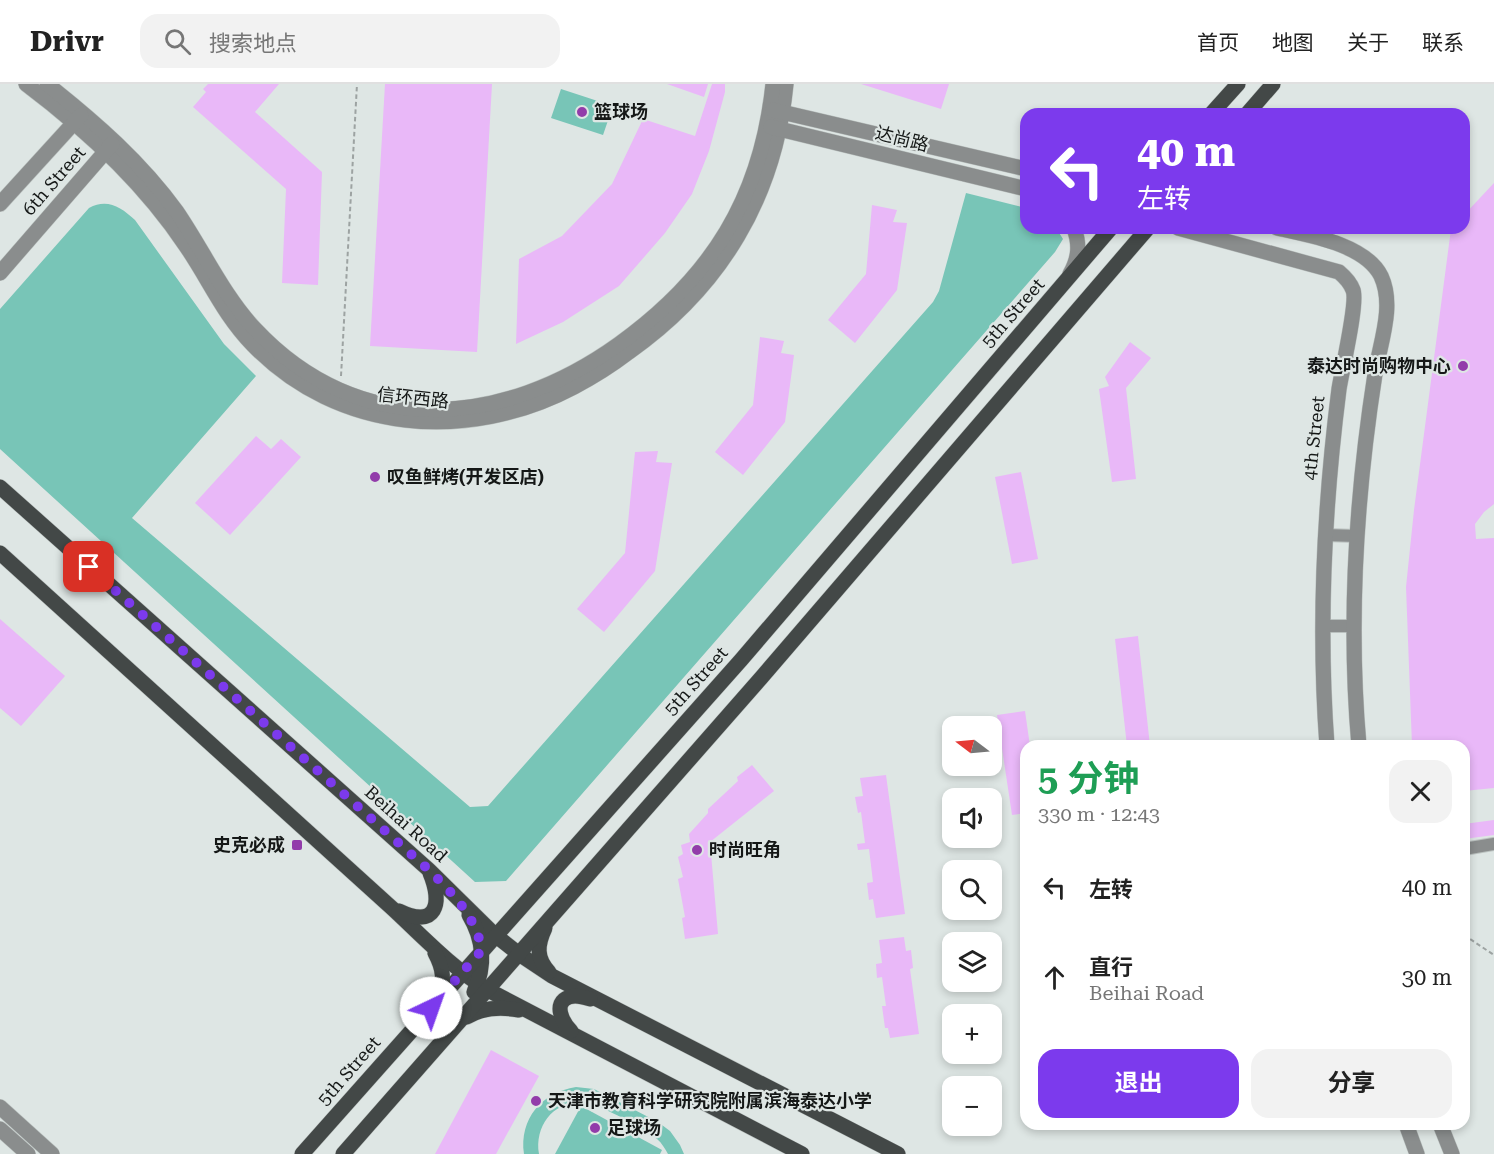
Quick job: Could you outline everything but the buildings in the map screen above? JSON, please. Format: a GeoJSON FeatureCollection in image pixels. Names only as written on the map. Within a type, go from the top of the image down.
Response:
{"type":"FeatureCollection","features":[{"type":"Feature","properties":{"kind":"main road"},"geometry":{"type":"LineString","coordinates":[[1216,108],[1238,84]]}},
{"type":"Feature","properties":{"kind":"main road"},"geometry":{"type":"LineString","coordinates":[[1252,108],[1273,84]]}},
{"type":"Feature","properties":{"kind":"main road","name":"5th Street"},"geometry":{"type":"LineString","coordinates":[[343,1154],[453,1028],[476,980],[482,950],[500,940],[529,897],[741,660],[1106,234]]}},
{"type":"Feature","properties":{"kind":"main road","name":"5th Street"},"geometry":{"type":"LineString","coordinates":[[302,1154],[431,1008],[476,980],[507,965],[553,915],[761,678],[1143,234]]}},
{"type":"Feature","properties":{"kind":"main road","name":"Beihai Road"},"geometry":{"type":"LineString","coordinates":[[0,487],[429,870],[500,940],[507,965]]}},
{"type":"Feature","properties":{"kind":"main road"},"geometry":{"type":"LineString","coordinates":[[0,553],[424,938],[476,980],[531,1013],[802,1154]]}},
{"type":"Feature","properties":{"kind":"main road"},"geometry":{"type":"LineString","coordinates":[[393,909],[412,918],[423,918],[431,913],[438,902],[436,887],[429,870]]}},
{"type":"Feature","properties":{"kind":"main road"},"geometry":{"type":"LineString","coordinates":[[458,899],[472,920],[482,950]]}},
{"type":"Feature","properties":{"kind":"main road"},"geometry":{"type":"LineString","coordinates":[[552,976],[541,962],[538,951],[543,932],[553,915]]}},
{"type":"Feature","properties":{"kind":"main road"},"geometry":{"type":"LineString","coordinates":[[424,938],[438,958],[443,975],[441,992],[431,1008]]}},
{"type":"Feature","properties":{"kind":"main road"},"geometry":{"type":"LineString","coordinates":[[500,940],[507,965],[510,993],[531,1013]]}},
{"type":"Feature","properties":{"kind":"main road"},"geometry":{"type":"LineString","coordinates":[[507,965],[526,967],[552,976],[897,1154]]}},
{"type":"Feature","properties":{"kind":"main road"},"geometry":{"type":"LineString","coordinates":[[581,1039],[563,1022],[560,1007],[568,997],[576,996],[601,1001]]}},
{"type":"Feature","properties":{"kind":"main road"},"geometry":{"type":"LineString","coordinates":[[453,1028],[470,1015],[483,1010],[498,1008],[531,1013]]}},
{"type":"Feature","properties":{"kind":"street","name":"信环西路"},"geometry":{"type":"LineString","coordinates":[[26,84],[78,118]]}},
{"type":"Feature","properties":{"kind":"street","name":"信环西路"},"geometry":{"type":"LineString","coordinates":[[47,84],[78,118],[110,147],[147,175],[175,210],[245,319],[267,341],[296,365],[341,391],[359,398],[407,408],[440,411],[511,399],[558,381],[629,337],[662,310],[688,284],[714,252],[738,211],[763,148],[774,128]]}},
{"type":"Feature","properties":{"kind":"street"},"geometry":{"type":"LineString","coordinates":[[773,84],[777,110]]}},
{"type":"Feature","properties":{"kind":"street"},"geometry":{"type":"LineString","coordinates":[[777,110],[786,84]]}},
{"type":"Feature","properties":{"kind":"street","name":"信环西路"},"geometry":{"type":"LineString","coordinates":[[110,147],[188,248],[220,304],[236,326],[255,347],[292,380],[321,396],[350,408],[385,417],[440,423],[464,421],[509,412],[573,388],[623,357],[660,328],[693,297],[721,262],[743,229],[762,189],[777,110]]}},
{"type":"Feature","properties":{"kind":"street","name":"达尚路"},"geometry":{"type":"LineString","coordinates":[[777,110],[1020,168]]}},
{"type":"Feature","properties":{"kind":"street","name":"6th Street"},"geometry":{"type":"LineString","coordinates":[[0,204],[78,118]]}},
{"type":"Feature","properties":{"kind":"street","name":"达尚路"},"geometry":{"type":"LineString","coordinates":[[774,128],[1020,188]]}},
{"type":"Feature","properties":{"kind":"street","name":"6th Street"},"geometry":{"type":"LineString","coordinates":[[0,273],[110,147]]}},
{"type":"Feature","properties":{"kind":"street"},"geometry":{"type":"LineString","coordinates":[[1065,282],[1077,259],[1079,249],[1075,234]]}},
{"type":"Feature","properties":{"kind":"street","name":"4th Street"},"geometry":{"type":"LineString","coordinates":[[1200,234],[1339,272],[1348,279],[1354,291],[1354,308],[1343,362],[1335,420],[1325,535],[1322,626],[1327,740]]}},
{"type":"Feature","properties":{"kind":"street"},"geometry":{"type":"LineString","coordinates":[[1301,234],[1337,243],[1371,262],[1380,275],[1386,292],[1386,314],[1364,454],[1357,536],[1354,665],[1359,740]]}},
{"type":"Feature","properties":{"kind":"street"},"geometry":{"type":"LineString","coordinates":[[1343,362],[1376,367]]}},
{"type":"Feature","properties":{"kind":"street"},"geometry":{"type":"LineString","coordinates":[[1325,535],[1357,536]]}},
{"type":"Feature","properties":{"kind":"street"},"geometry":{"type":"LineString","coordinates":[[1322,626],[1354,626]]}},
{"type":"Feature","properties":{"kind":"street"},"geometry":{"type":"LineString","coordinates":[[1470,848],[1494,844]]}},
{"type":"Feature","properties":{"kind":"street"},"geometry":{"type":"LineString","coordinates":[[0,1107],[52,1154]]}},
{"type":"Feature","properties":{"kind":"street"},"geometry":{"type":"LineString","coordinates":[[0,1130],[28,1154]]}},
{"type":"Feature","properties":{"kind":"street"},"geometry":{"type":"LineString","coordinates":[[1408,1130],[1417,1154]]}},
{"type":"Feature","properties":{"kind":"street"},"geometry":{"type":"LineString","coordinates":[[1442,1130],[1452,1154]]}},
{"type":"Feature","properties":{"kind":"path"},"geometry":{"type":"LineString","coordinates":[[341,391],[357,84]]}},
{"type":"Feature","properties":{"kind":"path"},"geometry":{"type":"LineString","coordinates":[[1470,939],[1494,955]]}},
{"type":"Feature","properties":{"kind":"green space","name":"篮球场"},"geometry":{"type":"Polygon","coordinates":[[[561,89],[613,106],[603,135],[551,118],[561,89]]]}},
{"type":"Feature","properties":{"kind":"green space"},"geometry":{"type":"Polygon","coordinates":[[[966,193],[1020,206],[1020,234],[1060,234],[1063,239],[1055,252],[506,881],[475,882],[0,449],[0,309],[89,208],[102,204],[113,205],[135,220],[224,344],[256,376],[132,518],[470,807],[488,806],[933,302],[939,291],[966,193]]]}},
{"type":"Feature","properties":{"kind":"green space"},"geometry":{"type":"Polygon","coordinates":[[[576,1087],[594,1089],[658,1122],[670,1131],[684,1154],[668,1154],[657,1139],[634,1124],[594,1105],[576,1103],[557,1109],[544,1123],[538,1143],[539,1154],[524,1154],[525,1129],[535,1109],[553,1095],[576,1087]]]}},
{"type":"Feature","properties":{"kind":"green space","name":"足球场"},"geometry":{"type":"Polygon","coordinates":[[[581,1106],[662,1150],[660,1154],[555,1154],[581,1106]]]}},
{"type":"Feature","properties":{"kind":"place","name":"篮球场"},"geometry":{"type":"Point","coordinates":[582,112]}},
{"type":"Feature","properties":{"kind":"place","name":"泰达时尚购物中心"},"geometry":{"type":"Point","coordinates":[1463,366]}},
{"type":"Feature","properties":{"kind":"place","name":"叹鱼鲜烤(开发区店)"},"geometry":{"type":"Point","coordinates":[375,477]}},
{"type":"Feature","properties":{"kind":"place","name":"史克必成"},"geometry":{"type":"Point","coordinates":[297,845]}},
{"type":"Feature","properties":{"kind":"place","name":"时尚旺角"},"geometry":{"type":"Point","coordinates":[697,850]}},
{"type":"Feature","properties":{"kind":"place","name":"天津市教育科学研究院附属滨海泰达小学"},"geometry":{"type":"Point","coordinates":[536,1101]}},
{"type":"Feature","properties":{"kind":"place","name":"足球场"},"geometry":{"type":"Point","coordinates":[595,1128]}},
{"type":"Feature","properties":{"kind":"route"},"geometry":{"type":"LineString","coordinates":[[89,567],[429,870],[458,899],[477,929],[482,950],[431,1008]]}}]}
